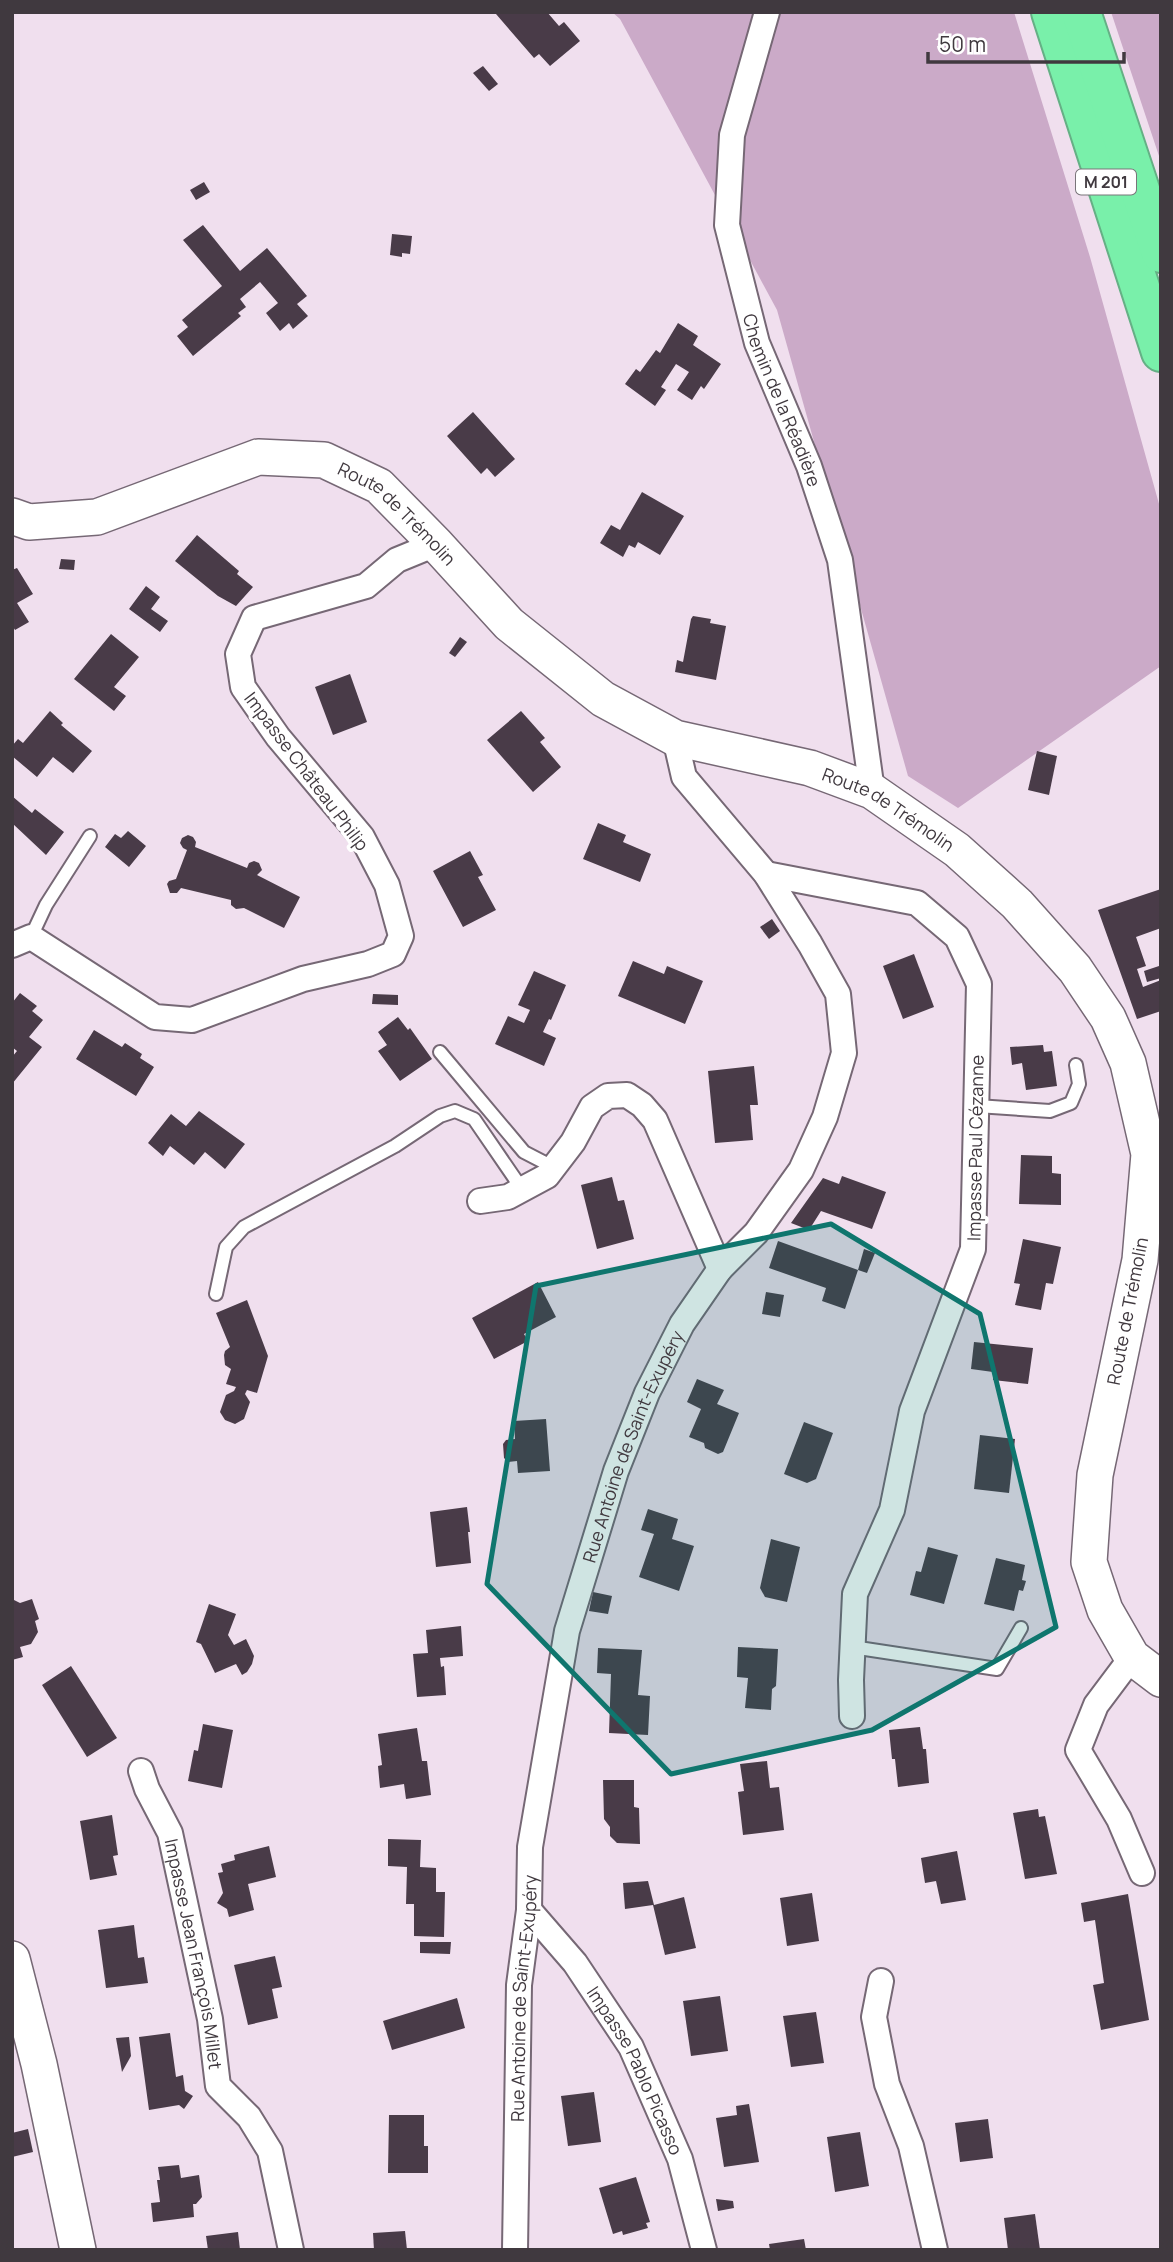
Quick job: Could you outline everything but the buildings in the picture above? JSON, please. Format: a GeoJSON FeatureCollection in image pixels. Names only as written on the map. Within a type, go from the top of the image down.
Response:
{"type":"FeatureCollection","features":[{"type":"Feature","properties":{"kind":"highway","name":"M 201"},"geometry":{"type":"LineString","coordinates":[[1051,12],[1161,352]]}},
{"type":"Feature","properties":{"kind":"highway","name":"M 201"},"geometry":{"type":"LineString","coordinates":[[1081,12],[1161,253]]}},
{"type":"Feature","properties":{"kind":"street","name":"Chemin de la Réadière"},"geometry":{"type":"LineString","coordinates":[[767,12],[732,135],[727,225],[757,343],[809,466],[840,560],[872,791]]}},
{"type":"Feature","properties":{"kind":"street","name":"Route de Trémolin"},"geometry":{"type":"LineString","coordinates":[[12,516],[29,522],[97,517],[258,457],[324,460],[379,486],[509,624],[603,699],[675,738],[810,768],[872,791],[957,849],[1017,904],[1075,969],[1108,1018],[1128,1063],[1149,1154],[1140,1260],[1095,1475],[1089,1562],[1105,1610],[1132,1657],[1161,1679]]}},
{"type":"Feature","properties":{"kind":"street","name":"Impasse Château Philip"},"geometry":{"type":"LineString","coordinates":[[22,941],[155,1017],[192,1020],[303,979],[368,964],[393,954],[401,936],[387,885],[362,837],[278,737],[243,687],[238,654],[254,618],[366,586],[397,560],[436,544]]}},
{"type":"Feature","properties":{"kind":"street","name":"Rue Antoine de Saint-Exupéry"},"geometry":{"type":"LineString","coordinates":[[515,2250],[519,1985],[529,1910],[530,1847],[567,1631],[616,1471],[647,1393],[682,1324],[720,1269],[756,1233],[801,1170],[825,1117],[844,1053],[838,994],[766,874],[684,777],[675,738]]}},
{"type":"Feature","properties":{"kind":"street","name":"Impasse Paul Cézanne"},"geometry":{"type":"LineString","coordinates":[[766,874],[917,903],[957,937],[979,984],[973,1249],[912,1411],[892,1510],[855,1594],[850,1680],[852,1716]]}},
{"type":"Feature","properties":{"kind":"street"},"geometry":{"type":"LineString","coordinates":[[480,1201],[508,1197],[547,1176],[573,1142],[592,1107],[608,1096],[627,1095],[642,1105],[655,1120],[720,1269]]}},
{"type":"Feature","properties":{"kind":"street"},"geometry":{"type":"LineString","coordinates":[[1132,1657],[1096,1705],[1078,1750],[1119,1819],[1142,1874]]}},
{"type":"Feature","properties":{"kind":"street","name":"Impasse Jean François Millet"},"geometry":{"type":"LineString","coordinates":[[141,1772],[170,1833],[210,2018],[218,2086],[249,2117],[270,2151],[291,2250]]}},
{"type":"Feature","properties":{"kind":"street","name":"Impasse Pablo Picasso"},"geometry":{"type":"LineString","coordinates":[[529,1910],[576,1963],[631,2048],[680,2159],[704,2250]]}},
{"type":"Feature","properties":{"kind":"street"},"geometry":{"type":"LineString","coordinates":[[12,1959],[38,2064],[78,2250]]}},
{"type":"Feature","properties":{"kind":"street"},"geometry":{"type":"LineString","coordinates":[[881,1982],[874,2017],[887,2084],[911,2146],[935,2250]]}},
{"type":"Feature","properties":{"kind":"lane"},"geometry":{"type":"LineString","coordinates":[[22,941],[90,836]]}},
{"type":"Feature","properties":{"kind":"lane"},"geometry":{"type":"LineString","coordinates":[[440,1052],[524,1152],[553,1167]]}},
{"type":"Feature","properties":{"kind":"lane"},"geometry":{"type":"LineString","coordinates":[[976,1106],[1050,1111],[1071,1103],[1079,1084],[1076,1065]]}},
{"type":"Feature","properties":{"kind":"lane"},"geometry":{"type":"LineString","coordinates":[[216,1294],[226,1247],[244,1227],[395,1146],[440,1116],[455,1111],[474,1119],[522,1189]]}},
{"type":"Feature","properties":{"kind":"lane"},"geometry":{"type":"LineString","coordinates":[[852,1647],[997,1669],[1021,1628]]}},
{"type":"Feature","properties":{"kind":"highlighted area"},"geometry":{"type":"Polygon","coordinates":[[[831,1224],[980,1314],[1056,1627],[872,1730],[671,1774],[487,1584],[536,1286],[831,1224]]]}},
{"type":"Feature","properties":{"kind":"shaded area"},"geometry":{"type":"Polygon","coordinates":[[[612,12],[1014,12],[1090,257],[1161,511],[1161,666],[958,808],[908,776],[777,310],[620,19],[612,12]]]}},
{"type":"Feature","properties":{"kind":"shaded area"},"geometry":{"type":"Polygon","coordinates":[[[1111,12],[1161,12],[1161,162],[1111,12]]]}}]}
